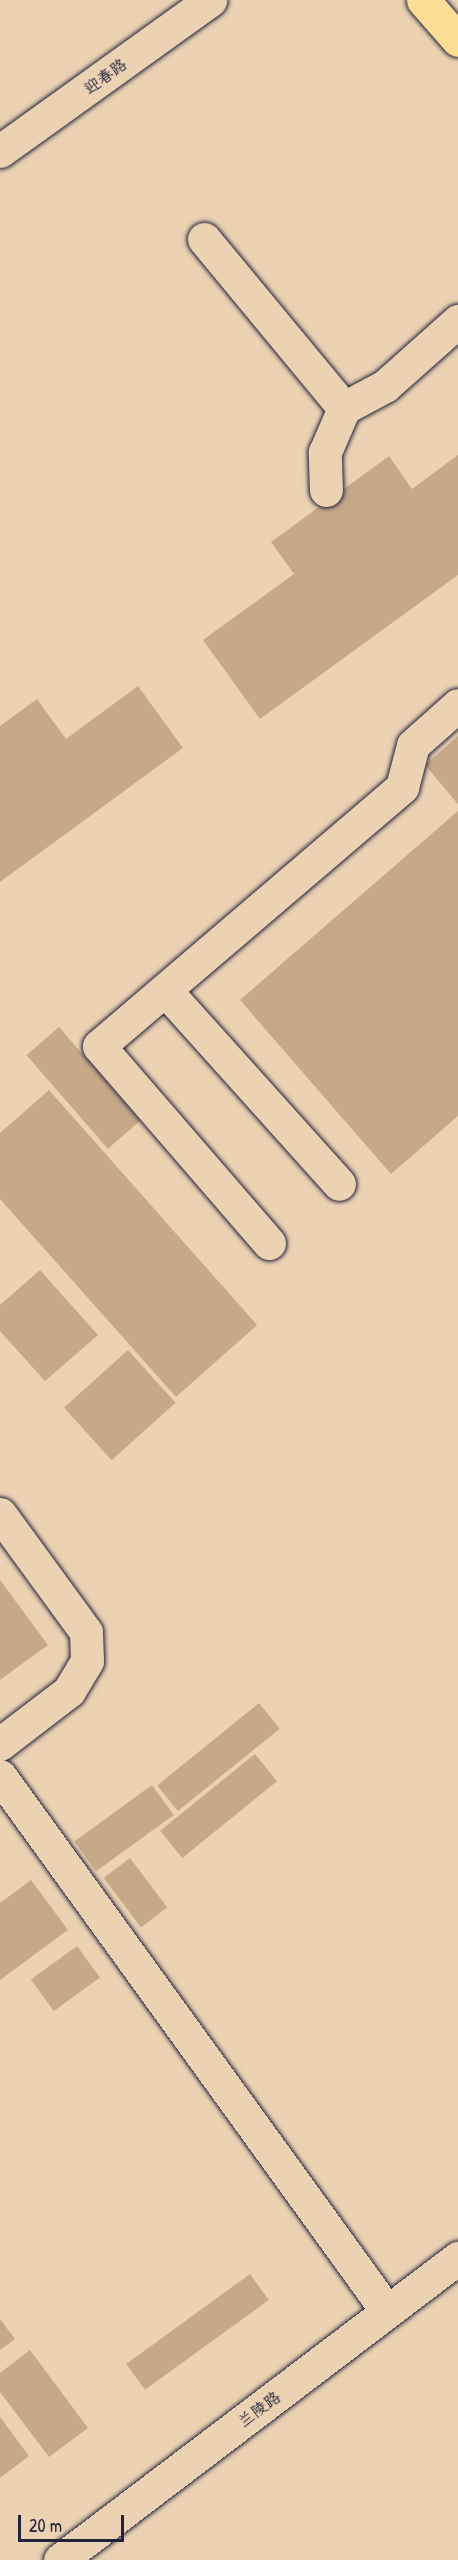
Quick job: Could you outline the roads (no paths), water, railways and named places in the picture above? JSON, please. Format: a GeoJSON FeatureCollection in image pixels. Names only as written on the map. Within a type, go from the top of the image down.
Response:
{"type":"FeatureCollection","features":[{"type":"Feature","properties":{"kind":"main road"},"geometry":{"type":"LineString","coordinates":[[423,0],[458,40]]}},
{"type":"Feature","properties":{"kind":"street","name":"迎春路"},"geometry":{"type":"LineString","coordinates":[[0,152],[210,0]]}},
{"type":"Feature","properties":{"kind":"street"},"geometry":{"type":"LineString","coordinates":[[204,239],[344,408]]}},
{"type":"Feature","properties":{"kind":"street"},"geometry":{"type":"LineString","coordinates":[[326,490],[325,452],[344,408],[385,386],[458,321]]}},
{"type":"Feature","properties":{"kind":"street"},"geometry":{"type":"LineString","coordinates":[[269,1243],[99,1046],[402,787],[413,745],[458,705]]}},
{"type":"Feature","properties":{"kind":"street"},"geometry":{"type":"LineString","coordinates":[[166,991],[339,1184]]}},
{"type":"Feature","properties":{"kind":"street"},"geometry":{"type":"LineString","coordinates":[[0,1514],[86,1632],[87,1661],[69,1691],[0,1744]]}},
{"type":"Feature","properties":{"kind":"street"},"geometry":{"type":"LineString","coordinates":[[0,1776],[387,2311]]}},
{"type":"Feature","properties":{"kind":"street","name":"兰陵路"},"geometry":{"type":"LineString","coordinates":[[60,2560],[458,2258]]}}]}
